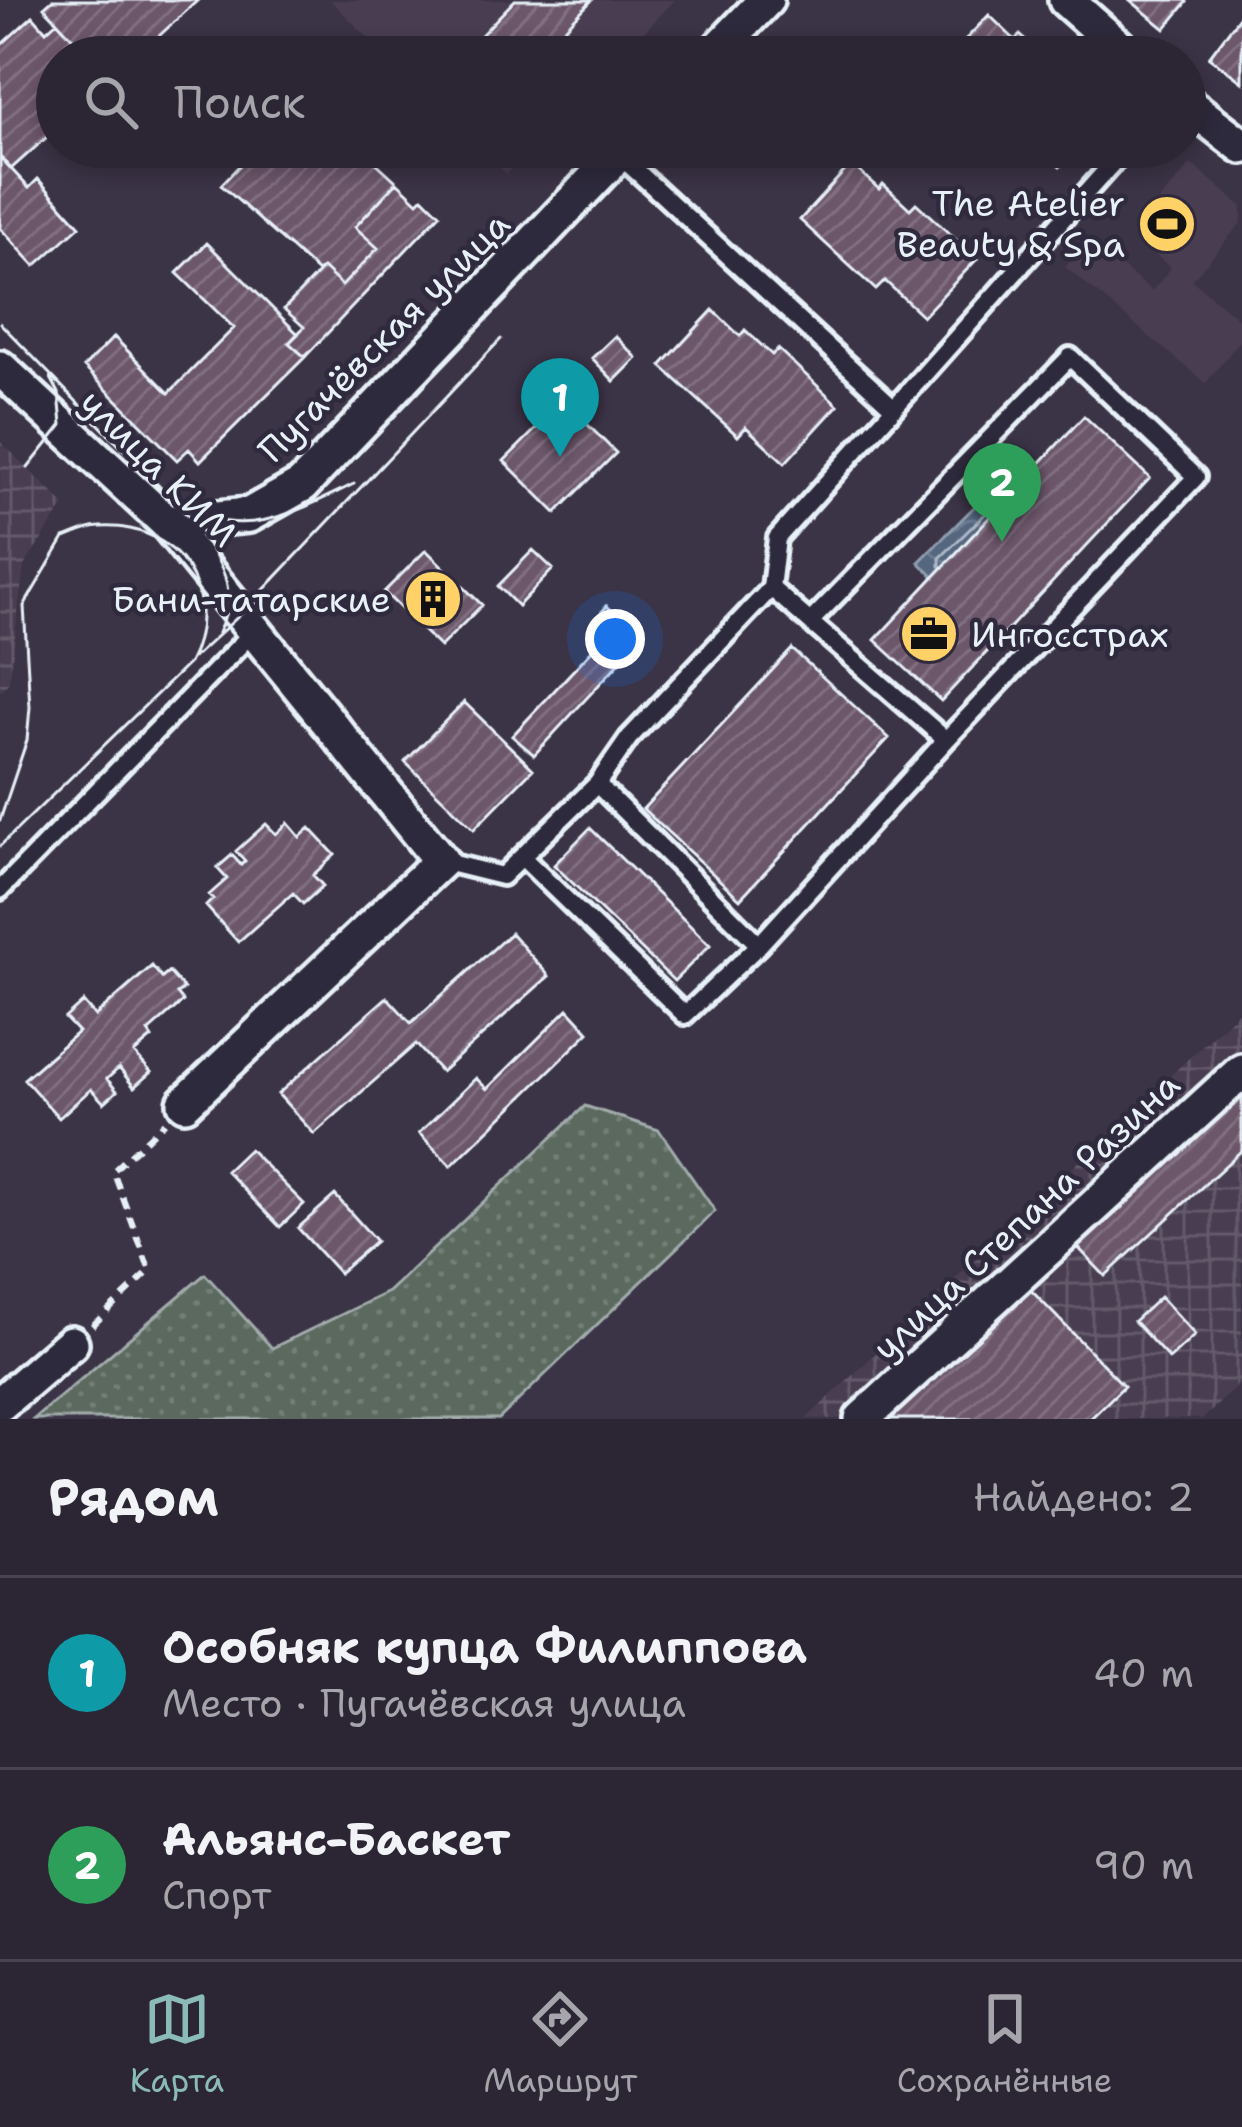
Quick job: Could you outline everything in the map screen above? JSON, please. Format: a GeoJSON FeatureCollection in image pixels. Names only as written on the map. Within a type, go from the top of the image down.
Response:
{"type":"FeatureCollection","features":[{"type":"Feature","properties":{"kind":"street"},"geometry":{"type":"LineString","coordinates":[[731,36],[766,0]]}},
{"type":"Feature","properties":{"kind":"street"},"geometry":{"type":"LineString","coordinates":[[1066,0],[1106,36]]}},
{"type":"Feature","properties":{"kind":"street"},"geometry":{"type":"LineString","coordinates":[[1206,118],[1242,146]]}},
{"type":"Feature","properties":{"kind":"street","name":"Пугачёвская улица"},"geometry":{"type":"LineString","coordinates":[[167,523],[249,514],[302,485],[605,168]]}},
{"type":"Feature","properties":{"kind":"street","name":"улица КИМ"},"geometry":{"type":"LineString","coordinates":[[0,368],[167,523],[441,860]]}},
{"type":"Feature","properties":{"kind":"street"},"geometry":{"type":"LineString","coordinates":[[184,1103],[441,860]]}},
{"type":"Feature","properties":{"kind":"street","name":"улица Степана Разина"},"geometry":{"type":"LineString","coordinates":[[862,1419],[1242,1071]]}},
{"type":"Feature","properties":{"kind":"street"},"geometry":{"type":"LineString","coordinates":[[0,1404],[71,1343]]}},
{"type":"Feature","properties":{"kind":"lane"},"geometry":{"type":"LineString","coordinates":[[639,168],[894,408]]}},
{"type":"Feature","properties":{"kind":"lane"},"geometry":{"type":"LineString","coordinates":[[441,860],[502,876],[597,784],[628,738],[771,588],[777,538],[1107,168]]}},
{"type":"Feature","properties":{"kind":"lane"},"geometry":{"type":"LineString","coordinates":[[522,856],[685,1015],[759,945],[1196,477],[1070,357],[810,622]]}},
{"type":"Feature","properties":{"kind":"lane"},"geometry":{"type":"LineString","coordinates":[[771,588],[946,740]]}},
{"type":"Feature","properties":{"kind":"lane"},"geometry":{"type":"LineString","coordinates":[[0,890],[256,630]]}},
{"type":"Feature","properties":{"kind":"lane"},"geometry":{"type":"LineString","coordinates":[[597,784],[759,945]]}},
{"type":"Feature","properties":{"kind":"path"},"geometry":{"type":"LineString","coordinates":[[71,1343],[150,1271],[113,1171],[184,1103]]}},
{"type":"Feature","properties":{"kind":"shaded area"},"geometry":{"type":"Polygon","coordinates":[[[330,0],[675,0],[640,36],[367,36],[330,0]]]}},
{"type":"Feature","properties":{"kind":"shaded area"},"geometry":{"type":"Polygon","coordinates":[[[1188,168],[1196,168],[1242,206],[1242,222],[1192,280],[1242,322],[1242,338],[1206,383],[1065,267],[1088,240],[1152,291],[1171,268],[1131,234],[1188,168]]]}},
{"type":"Feature","properties":{"kind":"shaded area"},"geometry":{"type":"Polygon","coordinates":[[[0,441],[65,505],[24,566],[9,682],[0,692],[0,441]]]}},
{"type":"Feature","properties":{"kind":"shaded area"},"geometry":{"type":"Polygon","coordinates":[[[1242,1008],[1242,1381],[1203,1419],[806,1419],[1242,1008]]]}},
{"type":"Feature","properties":{"kind":"green space"},"geometry":{"type":"Polygon","coordinates":[[[585,1106],[659,1130],[715,1211],[499,1419],[34,1419],[205,1274],[272,1348],[388,1292],[585,1106]]]}},
{"type":"Feature","properties":{"kind":"water"},"geometry":{"type":"Polygon","coordinates":[[[1020,461],[1084,523],[985,629],[919,562],[1020,461]]]}},
{"type":"Feature","properties":{"kind":"building"},"geometry":{"type":"Polygon","coordinates":[[[52,0],[198,0],[159,36],[71,36],[44,7],[52,0]]]}},
{"type":"Feature","properties":{"kind":"building"},"geometry":{"type":"Polygon","coordinates":[[[515,0],[592,0],[557,36],[480,36],[515,0]]]}},
{"type":"Feature","properties":{"kind":"building"},"geometry":{"type":"Polygon","coordinates":[[[1130,0],[1185,0],[1187,2],[1165,29],[1130,0]]]}},
{"type":"Feature","properties":{"kind":"building"},"geometry":{"type":"Polygon","coordinates":[[[1242,13],[1242,82],[1209,57],[1242,13]]]}},
{"type":"Feature","properties":{"kind":"building"},"geometry":{"type":"Polygon","coordinates":[[[989,15],[1011,36],[969,36],[989,15]]]}},
{"type":"Feature","properties":{"kind":"building"},"geometry":{"type":"Polygon","coordinates":[[[33,16],[46,31],[57,21],[71,36],[36,36],[36,147],[11,169],[0,157],[0,46],[33,16]]]}},
{"type":"Feature","properties":{"kind":"building"},"geometry":{"type":"Polygon","coordinates":[[[0,157],[29,188],[38,179],[80,226],[35,266],[0,228],[0,157]]]}},
{"type":"Feature","properties":{"kind":"building"},"geometry":{"type":"Polygon","coordinates":[[[237,168],[382,168],[397,182],[355,227],[378,248],[342,286],[323,268],[318,272],[221,185],[237,168]]]}},
{"type":"Feature","properties":{"kind":"building"},"geometry":{"type":"Polygon","coordinates":[[[847,168],[855,168],[879,189],[883,184],[910,209],[916,203],[977,259],[923,316],[885,281],[876,290],[800,220],[847,168]]]}},
{"type":"Feature","properties":{"kind":"building"},"geometry":{"type":"Polygon","coordinates":[[[397,182],[440,214],[305,357],[289,343],[304,327],[284,309],[323,268],[342,286],[378,248],[355,227],[397,182]]]}},
{"type":"Feature","properties":{"kind":"building"},"geometry":{"type":"Polygon","coordinates":[[[207,243],[298,334],[289,343],[305,357],[200,461],[189,449],[177,460],[84,367],[114,337],[169,393],[234,328],[177,273],[207,243]]]}},
{"type":"Feature","properties":{"kind":"building"},"geometry":{"type":"Polygon","coordinates":[[[713,310],[740,336],[745,330],[772,355],[778,349],[838,405],[785,463],[746,427],[738,436],[661,366],[713,310]]]}},
{"type":"Feature","properties":{"kind":"building"},"geometry":{"type":"Polygon","coordinates":[[[615,336],[637,358],[614,381],[592,358],[615,336]]]}},
{"type":"Feature","properties":{"kind":"building"},"geometry":{"type":"Polygon","coordinates":[[[564,401],[616,453],[556,513],[504,461],[564,401]]]}},
{"type":"Feature","properties":{"kind":"building"},"geometry":{"type":"Polygon","coordinates":[[[1084,416],[1150,478],[941,701],[875,640],[1084,416]]]}},
{"type":"Feature","properties":{"kind":"building","name":"Бани-татарские"},"geometry":{"type":"Polygon","coordinates":[[[426,550],[482,605],[440,647],[384,592],[426,550]]]}},
{"type":"Feature","properties":{"kind":"building"},"geometry":{"type":"Polygon","coordinates":[[[533,550],[553,569],[518,606],[498,586],[533,550]]]}},
{"type":"Feature","properties":{"kind":"building"},"geometry":{"type":"Polygon","coordinates":[[[607,606],[642,638],[534,755],[512,736],[606,635],[592,623],[607,606]]]}},
{"type":"Feature","properties":{"kind":"building"},"geometry":{"type":"Polygon","coordinates":[[[792,649],[889,738],[740,899],[643,809],[792,649]]]}},
{"type":"Feature","properties":{"kind":"building"},"geometry":{"type":"Polygon","coordinates":[[[464,702],[533,769],[474,829],[405,762],[464,702]]]}},
{"type":"Feature","properties":{"kind":"building"},"geometry":{"type":"Polygon","coordinates":[[[288,823],[300,837],[310,828],[335,855],[313,875],[323,886],[303,904],[293,893],[238,942],[206,906],[213,899],[209,895],[227,879],[217,868],[232,855],[241,865],[245,861],[236,851],[266,824],[276,834],[288,823]]]}},
{"type":"Feature","properties":{"kind":"building"},"geometry":{"type":"Polygon","coordinates":[[[590,828],[710,945],[674,981],[554,865],[590,828]]]}},
{"type":"Feature","properties":{"kind":"building"},"geometry":{"type":"Polygon","coordinates":[[[511,933],[549,976],[441,1072],[416,1044],[314,1134],[278,1094],[387,997],[411,1023],[511,933]]]}},
{"type":"Feature","properties":{"kind":"building"},"geometry":{"type":"Polygon","coordinates":[[[152,966],[162,978],[169,972],[184,989],[177,994],[183,1001],[148,1032],[152,1038],[134,1053],[151,1072],[134,1087],[119,1068],[107,1079],[117,1091],[104,1103],[91,1089],[59,1118],[24,1079],[78,1032],[65,1018],[83,1002],[95,1016],[152,966]]]}},
{"type":"Feature","properties":{"kind":"building"},"geometry":{"type":"Polygon","coordinates":[[[568,1009],[589,1032],[451,1166],[419,1133],[476,1078],[487,1089],[568,1009]]]}},
{"type":"Feature","properties":{"kind":"building"},"geometry":{"type":"Polygon","coordinates":[[[1242,1091],[1242,1150],[1105,1276],[1072,1241],[1242,1091]]]}},
{"type":"Feature","properties":{"kind":"building"},"geometry":{"type":"Polygon","coordinates":[[[249,1149],[304,1204],[280,1227],[226,1171],[249,1149]]]}},
{"type":"Feature","properties":{"kind":"building"},"geometry":{"type":"Polygon","coordinates":[[[335,1195],[376,1241],[339,1273],[298,1228],[335,1195]]]}},
{"type":"Feature","properties":{"kind":"building"},"geometry":{"type":"Polygon","coordinates":[[[1020,1279],[1124,1386],[1090,1419],[875,1419],[1020,1279]]]}},
{"type":"Feature","properties":{"kind":"building"},"geometry":{"type":"Polygon","coordinates":[[[1160,1297],[1195,1335],[1169,1359],[1134,1321],[1160,1297]]]}},
{"type":"Feature","properties":{"kind":"tram line"},"geometry":{"type":"LineString","coordinates":[[0,323],[199,527],[228,589],[218,633]]}},
{"type":"Feature","properties":{"kind":"tram line"},"geometry":{"type":"LineString","coordinates":[[193,658],[242,613],[501,339]]}},
{"type":"Feature","properties":{"kind":"tram line"},"geometry":{"type":"LineString","coordinates":[[28,468],[62,425],[59,393],[51,378]]}},
{"type":"Feature","properties":{"kind":"tram line"},"geometry":{"type":"LineString","coordinates":[[186,507],[229,522],[250,522],[292,512],[354,484]]}},
{"type":"Feature","properties":{"kind":"tram line"},"geometry":{"type":"LineString","coordinates":[[0,820],[27,740],[30,707],[24,606],[64,538],[100,527],[153,537],[173,550],[197,589],[199,637],[189,663],[0,846]]}},
{"type":"Feature","properties":{"kind":"place","name":"The Atelier Beauty & Spa"},"geometry":{"type":"Point","coordinates":[1167,224]}},
{"type":"Feature","properties":{"kind":"place","name":"Особняк купца Филиппова"},"geometry":{"type":"Point","coordinates":[560,457]}},
{"type":"Feature","properties":{"kind":"place","name":"Альянс-Баскет"},"geometry":{"type":"Point","coordinates":[1002,542]}},
{"type":"Feature","properties":{"kind":"place","name":"Бани-татарские"},"geometry":{"type":"Point","coordinates":[433,599]}},
{"type":"Feature","properties":{"kind":"place","name":"Ингосстрах"},"geometry":{"type":"Point","coordinates":[929,634]}}]}
